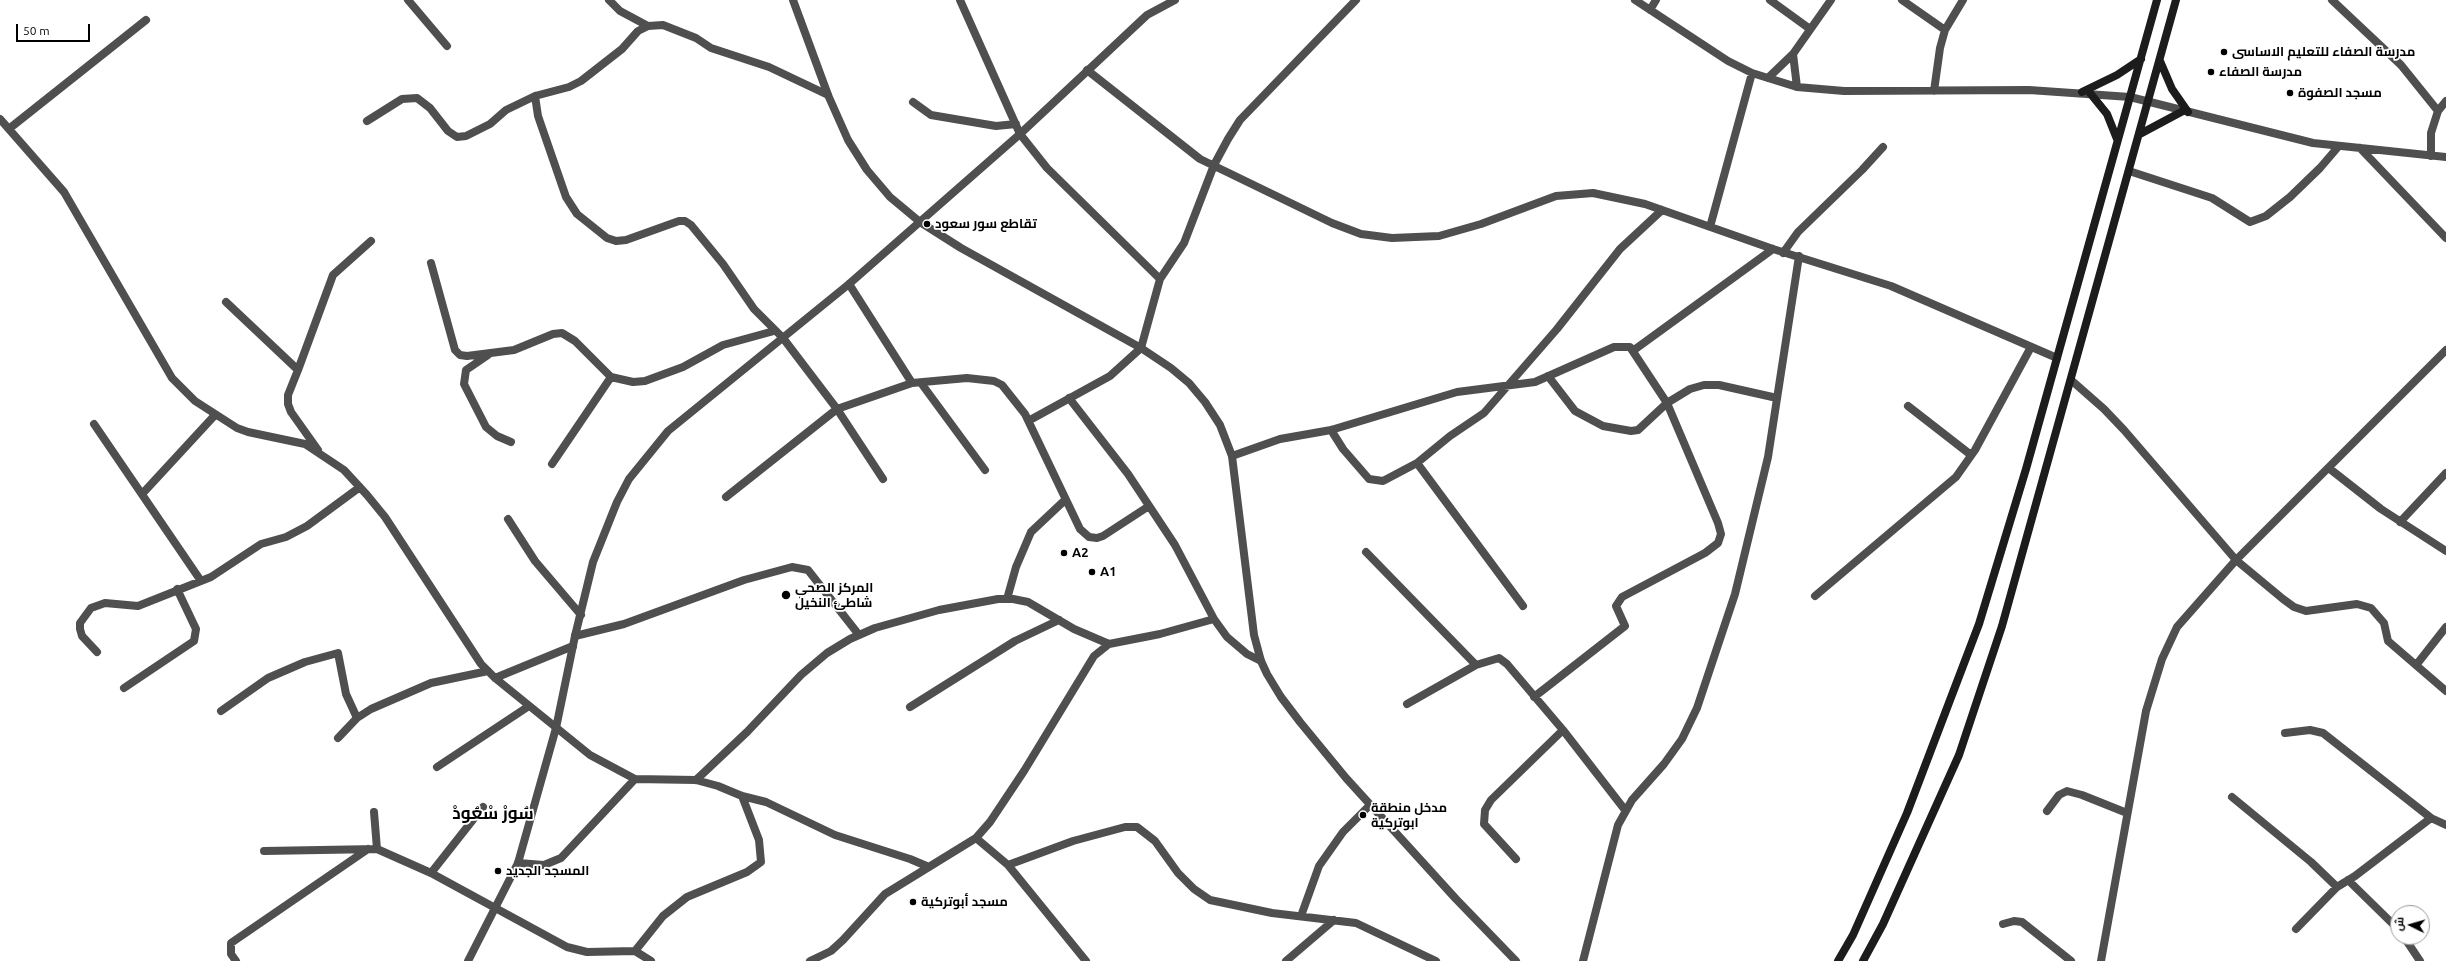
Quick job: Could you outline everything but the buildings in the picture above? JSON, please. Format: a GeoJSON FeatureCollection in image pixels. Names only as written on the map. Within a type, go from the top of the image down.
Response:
{"type":"FeatureCollection","features":[{"type":"Feature","properties":{"kind":"main road"},"geometry":{"type":"LineString","coordinates":[[1838,961],[1853,935],[1907,813],[1979,624],[2057,358],[2157,0]]}},
{"type":"Feature","properties":{"kind":"main road"},"geometry":{"type":"LineString","coordinates":[[1863,961],[1883,924],[1959,755],[2002,626],[2149,102],[2176,0]]}},
{"type":"Feature","properties":{"kind":"main road"},"geometry":{"type":"LineString","coordinates":[[2117,139],[2104,110],[2086,93],[2141,59]]}},
{"type":"Feature","properties":{"kind":"main road"},"geometry":{"type":"LineString","coordinates":[[2140,134],[2164,119],[2186,111],[2172,89],[2160,60]]}},
{"type":"Feature","properties":{"kind":"street"},"geometry":{"type":"LineString","coordinates":[[408,0],[447,46]]}},
{"type":"Feature","properties":{"kind":"street"},"geometry":{"type":"LineString","coordinates":[[609,0],[620,11],[648,26]]}},
{"type":"Feature","properties":{"kind":"street"},"geometry":{"type":"LineString","coordinates":[[793,0],[828,95],[848,140],[867,170],[890,196],[920,222],[968,252],[1141,348],[1189,382],[1205,402],[1220,425],[1232,456],[1254,635],[1261,661],[1281,697],[1300,722],[1370,805],[1516,961]]}},
{"type":"Feature","properties":{"kind":"street"},"geometry":{"type":"LineString","coordinates":[[960,0],[1020,134],[1047,168],[1160,279]]}},
{"type":"Feature","properties":{"kind":"street"},"geometry":{"type":"LineString","coordinates":[[468,961],[497,907],[518,863],[556,728],[575,636],[593,562],[616,502],[629,479],[668,431],[850,284],[1020,134],[1147,15],[1175,0]]}},
{"type":"Feature","properties":{"kind":"street"},"geometry":{"type":"LineString","coordinates":[[1030,420],[1110,376],[1141,348],[1160,279],[1184,243],[1214,165],[1240,120],[1356,0]]}},
{"type":"Feature","properties":{"kind":"street"},"geometry":{"type":"LineString","coordinates":[[1636,0],[1728,61],[1752,73],[1797,87],[1844,91],[2030,90],[2130,97],[2282,137],[2338,147],[2446,157]]}},
{"type":"Feature","properties":{"kind":"street"},"geometry":{"type":"LineString","coordinates":[[1650,10],[1656,0]]}},
{"type":"Feature","properties":{"kind":"street"},"geometry":{"type":"LineString","coordinates":[[1770,0],[1810,29]]}},
{"type":"Feature","properties":{"kind":"street"},"geometry":{"type":"LineString","coordinates":[[1768,78],[1793,54],[1831,0]]}},
{"type":"Feature","properties":{"kind":"street"},"geometry":{"type":"LineString","coordinates":[[1902,0],[1945,30]]}},
{"type":"Feature","properties":{"kind":"street"},"geometry":{"type":"LineString","coordinates":[[1934,91],[1937,62],[1945,30],[1963,0]]}},
{"type":"Feature","properties":{"kind":"street"},"geometry":{"type":"LineString","coordinates":[[2332,0],[2402,65],[2438,111]]}},
{"type":"Feature","properties":{"kind":"street"},"geometry":{"type":"LineString","coordinates":[[10,128],[146,20]]}},
{"type":"Feature","properties":{"kind":"street"},"geometry":{"type":"LineString","coordinates":[[367,121],[402,98],[417,98],[430,108],[448,132],[457,137],[466,136],[490,124],[506,110],[535,96],[569,87],[581,81],[622,49],[638,31],[648,26],[663,25],[696,38],[711,48],[769,67],[828,95]]}},
{"type":"Feature","properties":{"kind":"street"},"geometry":{"type":"LineString","coordinates":[[1793,54],[1797,87]]}},
{"type":"Feature","properties":{"kind":"street"},"geometry":{"type":"LineString","coordinates":[[1087,70],[1191,153],[1332,223],[1361,234],[1377,236],[1439,236],[1481,224],[1535,202],[1573,193],[1593,193],[1619,198],[1662,210],[1772,249],[1799,256],[1891,286],[2057,358]]}},
{"type":"Feature","properties":{"kind":"street"},"geometry":{"type":"LineString","coordinates":[[1710,227],[1752,73]]}},
{"type":"Feature","properties":{"kind":"street"},"geometry":{"type":"LineString","coordinates":[[535,96],[538,116],[544,135],[558,167],[566,197],[577,214],[608,238],[616,241],[626,240],[679,221],[685,221],[703,238],[754,309],[774,331],[783,338],[837,409],[883,479]]}},
{"type":"Feature","properties":{"kind":"street"},"geometry":{"type":"LineString","coordinates":[[2431,156],[2431,132],[2438,111],[2446,101]]}},
{"type":"Feature","properties":{"kind":"street"},"geometry":{"type":"LineString","coordinates":[[913,102],[931,115],[996,126],[1016,124]]}},
{"type":"Feature","properties":{"kind":"street"},"geometry":{"type":"LineString","coordinates":[[0,119],[10,128],[64,192],[172,378],[195,402],[248,432],[287,438],[304,444],[320,452],[344,470],[384,517],[453,624],[488,671],[556,728],[590,755],[635,780],[696,780],[718,786],[742,796],[766,802],[835,834],[910,858],[929,867]]}},
{"type":"Feature","properties":{"kind":"street"},"geometry":{"type":"LineString","coordinates":[[1784,252],[1798,232],[1862,170],[1883,147]]}},
{"type":"Feature","properties":{"kind":"street"},"geometry":{"type":"LineString","coordinates":[[2129,171],[2212,198],[2250,222],[2266,216],[2290,197],[2320,168],[2338,147]]}},
{"type":"Feature","properties":{"kind":"street"},"geometry":{"type":"LineString","coordinates":[[2360,148],[2446,238]]}},
{"type":"Feature","properties":{"kind":"street"},"geometry":{"type":"LineString","coordinates":[[1331,430],[1343,449],[1369,479],[1383,481],[1416,464],[1450,436],[1484,413],[1557,329],[1620,249],[1662,210]]}},
{"type":"Feature","properties":{"kind":"street"},"geometry":{"type":"LineString","coordinates":[[320,452],[291,412],[288,404],[288,395],[333,275],[371,241]]}},
{"type":"Feature","properties":{"kind":"street"},"geometry":{"type":"LineString","coordinates":[[1634,350],[1772,249]]}},
{"type":"Feature","properties":{"kind":"street"},"geometry":{"type":"LineString","coordinates":[[1583,961],[1609,853],[1625,810],[1682,740],[1697,708],[1743,565],[1768,457],[1799,256]]}},
{"type":"Feature","properties":{"kind":"street"},"geometry":{"type":"LineString","coordinates":[[431,263],[455,350],[460,354],[467,356],[514,350],[553,334],[562,333],[575,341],[601,369],[611,377],[633,382],[645,381],[688,365],[724,345],[774,331]]}},
{"type":"Feature","properties":{"kind":"street"},"geometry":{"type":"LineString","coordinates":[[850,284],[912,383]]}},
{"type":"Feature","properties":{"kind":"street"},"geometry":{"type":"LineString","coordinates":[[226,302],[298,370]]}},
{"type":"Feature","properties":{"kind":"street"},"geometry":{"type":"LineString","coordinates":[[1232,456],[1280,439],[1331,430],[1458,392],[1506,388],[1535,382],[1614,347],[1624,346],[1634,350],[1667,404],[1718,523],[1721,534],[1718,543],[1705,553],[1622,597],[1616,606],[1625,626],[1534,697]]}},
{"type":"Feature","properties":{"kind":"street"},"geometry":{"type":"LineString","coordinates":[[1816,596],[1845,569],[1951,481],[1971,456],[2031,347]]}},
{"type":"Feature","properties":{"kind":"street"},"geometry":{"type":"LineString","coordinates":[[2100,961],[2146,710],[2162,659],[2174,633],[2186,615],[2236,560],[2330,469],[2446,350]]}},
{"type":"Feature","properties":{"kind":"street"},"geometry":{"type":"LineString","coordinates":[[488,354],[466,370],[464,384],[486,427],[497,436],[511,442]]}},
{"type":"Feature","properties":{"kind":"street"},"geometry":{"type":"LineString","coordinates":[[1548,376],[1575,411],[1603,426],[1620,430],[1638,430],[1667,404],[1690,389],[1704,385],[1719,385],[1777,398]]}},
{"type":"Feature","properties":{"kind":"street"},"geometry":{"type":"LineString","coordinates":[[552,464],[611,377]]}},
{"type":"Feature","properties":{"kind":"street"},"geometry":{"type":"LineString","coordinates":[[726,497],[837,409],[912,383],[966,378],[994,380],[1002,385],[1030,420],[1080,529],[1089,537],[1096,538],[1149,506]]}},
{"type":"Feature","properties":{"kind":"street"},"geometry":{"type":"LineString","coordinates":[[2071,380],[2104,409],[2124,430],[2236,560],[2283,599],[2300,610],[2357,604],[2371,608],[2384,624],[2388,641],[2417,664],[2446,691]]}},
{"type":"Feature","properties":{"kind":"street"},"geometry":{"type":"LineString","coordinates":[[921,383],[985,470]]}},
{"type":"Feature","properties":{"kind":"street"},"geometry":{"type":"LineString","coordinates":[[1069,398],[1128,474],[1176,545],[1214,619],[1227,637],[1247,654],[1261,661]]}},
{"type":"Feature","properties":{"kind":"street"},"geometry":{"type":"LineString","coordinates":[[1908,406],[1971,456]]}},
{"type":"Feature","properties":{"kind":"street"},"geometry":{"type":"LineString","coordinates":[[143,493],[215,414]]}},
{"type":"Feature","properties":{"kind":"street"},"geometry":{"type":"LineString","coordinates":[[94,424],[143,493],[201,581]]}},
{"type":"Feature","properties":{"kind":"street"},"geometry":{"type":"LineString","coordinates":[[1416,464],[1523,606]]}},
{"type":"Feature","properties":{"kind":"street"},"geometry":{"type":"LineString","coordinates":[[2330,469],[2400,522],[2446,551]]}},
{"type":"Feature","properties":{"kind":"street"},"geometry":{"type":"LineString","coordinates":[[2400,522],[2446,473]]}},
{"type":"Feature","properties":{"kind":"street"},"geometry":{"type":"LineString","coordinates":[[97,652],[82,636],[80,629],[80,622],[91,608],[105,603],[138,606],[177,589],[201,581],[224,570],[260,544],[286,537],[307,526],[360,487]]}},
{"type":"Feature","properties":{"kind":"street"},"geometry":{"type":"LineString","coordinates":[[1007,599],[1016,567],[1032,532],[1066,500]]}},
{"type":"Feature","properties":{"kind":"street"},"geometry":{"type":"LineString","coordinates":[[508,519],[535,561],[581,614]]}},
{"type":"Feature","properties":{"kind":"street"},"geometry":{"type":"LineString","coordinates":[[1366,552],[1476,665]]}},
{"type":"Feature","properties":{"kind":"street"},"geometry":{"type":"LineString","coordinates":[[575,636],[624,624],[744,580],[792,567],[808,570],[860,635]]}},
{"type":"Feature","properties":{"kind":"street"},"geometry":{"type":"LineString","coordinates":[[124,688],[194,641],[196,629],[177,589]]}},
{"type":"Feature","properties":{"kind":"street"},"geometry":{"type":"LineString","coordinates":[[696,780],[747,732],[801,675],[828,653],[875,628],[939,610],[1007,599],[1028,602],[1060,620],[1109,644]]}},
{"type":"Feature","properties":{"kind":"street"},"geometry":{"type":"LineString","coordinates":[[810,961],[822,959],[843,940],[885,894],[976,838],[990,822],[1024,771],[1094,656],[1109,644],[1160,634],[1214,619]]}},
{"type":"Feature","properties":{"kind":"street"},"geometry":{"type":"LineString","coordinates":[[910,707],[1016,641],[1060,620]]}},
{"type":"Feature","properties":{"kind":"street"},"geometry":{"type":"LineString","coordinates":[[2417,664],[2446,627]]}},
{"type":"Feature","properties":{"kind":"street"},"geometry":{"type":"LineString","coordinates":[[495,678],[573,646]]}},
{"type":"Feature","properties":{"kind":"street"},"geometry":{"type":"LineString","coordinates":[[221,711],[268,678],[305,662],[338,653],[346,694],[357,718]]}},
{"type":"Feature","properties":{"kind":"street"},"geometry":{"type":"LineString","coordinates":[[1407,704],[1476,665],[1499,658],[1507,664],[1563,730],[1625,810]]}},
{"type":"Feature","properties":{"kind":"street"},"geometry":{"type":"LineString","coordinates":[[338,738],[357,718],[371,708],[431,683],[488,671]]}},
{"type":"Feature","properties":{"kind":"street"},"geometry":{"type":"LineString","coordinates":[[437,767],[529,706]]}},
{"type":"Feature","properties":{"kind":"street"},"geometry":{"type":"LineString","coordinates":[[1516,858],[1484,824],[1485,810],[1491,800],[1563,730]]}},
{"type":"Feature","properties":{"kind":"street"},"geometry":{"type":"LineString","coordinates":[[2285,733],[2310,730],[2323,733],[2431,818],[2446,825]]}},
{"type":"Feature","properties":{"kind":"street"},"geometry":{"type":"LineString","coordinates":[[518,863],[544,866],[561,858],[635,780]]}},
{"type":"Feature","properties":{"kind":"street"},"geometry":{"type":"LineString","coordinates":[[2047,811],[2059,794],[2067,791],[2082,795],[2127,813]]}},
{"type":"Feature","properties":{"kind":"street"},"geometry":{"type":"LineString","coordinates":[[635,951],[663,916],[687,897],[747,872],[761,862],[759,840],[742,796]]}},
{"type":"Feature","properties":{"kind":"street"},"geometry":{"type":"LineString","coordinates":[[2232,797],[2311,862],[2337,887]]}},
{"type":"Feature","properties":{"kind":"street"},"geometry":{"type":"LineString","coordinates":[[1301,916],[1319,866],[1343,832],[1370,805]]}},
{"type":"Feature","properties":{"kind":"street"},"geometry":{"type":"LineString","coordinates":[[432,873],[482,807]]}},
{"type":"Feature","properties":{"kind":"street"},"geometry":{"type":"LineString","coordinates":[[374,812],[378,849]]}},
{"type":"Feature","properties":{"kind":"street"},"geometry":{"type":"LineString","coordinates":[[2296,929],[2337,887],[2431,818]]}},
{"type":"Feature","properties":{"kind":"street"},"geometry":{"type":"LineString","coordinates":[[1008,865],[1073,841],[1125,827],[1137,827],[1155,841],[1183,879],[1210,900],[1272,913],[1356,923],[1436,961]]}},
{"type":"Feature","properties":{"kind":"street"},"geometry":{"type":"LineString","coordinates":[[976,838],[1008,865],[1086,961]]}},
{"type":"Feature","properties":{"kind":"street"},"geometry":{"type":"LineString","coordinates":[[236,961],[231,954],[231,943],[369,849]]}},
{"type":"Feature","properties":{"kind":"street"},"geometry":{"type":"LineString","coordinates":[[264,851],[378,849],[432,873],[497,907],[567,947],[578,951],[616,953],[635,951],[651,961]]}},
{"type":"Feature","properties":{"kind":"street"},"geometry":{"type":"LineString","coordinates":[[2348,880],[2390,921]]}},
{"type":"Feature","properties":{"kind":"street"},"geometry":{"type":"LineString","coordinates":[[1286,961],[1334,920]]}},
{"type":"Feature","properties":{"kind":"street"},"geometry":{"type":"LineString","coordinates":[[2003,924],[2014,921],[2022,922],[2070,961]]}},
{"type":"Feature","properties":{"kind":"street"},"geometry":{"type":"LineString","coordinates":[[2409,945],[2420,961]]}},
{"type":"Feature","properties":{"kind":"place","name":"مدرسة الصفاء للتعليم الاساسى"},"geometry":{"type":"Point","coordinates":[2224,52]}},
{"type":"Feature","properties":{"kind":"place","name":"مدرسة الصفاء"},"geometry":{"type":"Point","coordinates":[2211,72]}},
{"type":"Feature","properties":{"kind":"place","name":"مسجد الصفوة"},"geometry":{"type":"Point","coordinates":[2290,93]}},
{"type":"Feature","properties":{"kind":"place","name":"تقاطع سور سعود"},"geometry":{"type":"Point","coordinates":[927,224]}},
{"type":"Feature","properties":{"kind":"place","name":"A2"},"geometry":{"type":"Point","coordinates":[1064,553]}},
{"type":"Feature","properties":{"kind":"place","name":"A1"},"geometry":{"type":"Point","coordinates":[1092,572]}},
{"type":"Feature","properties":{"kind":"place","name":"المركز الصحي شاطئ النخيل"},"geometry":{"type":"Point","coordinates":[786,595]}},
{"type":"Feature","properties":{"kind":"place","name":"مدخل منطقة ابوتركية"},"geometry":{"type":"Point","coordinates":[1363,815]}},
{"type":"Feature","properties":{"kind":"place","name":"المسجد الجديد"},"geometry":{"type":"Point","coordinates":[498,871]}},
{"type":"Feature","properties":{"kind":"place","name":"مسجد أبوتركية"},"geometry":{"type":"Point","coordinates":[913,902]}},
{"type":"Feature","properties":{"kind":"district","name":"سُورْ سْعُودْ"},"geometry":{"type":"Point","coordinates":[493,813]}}]}
